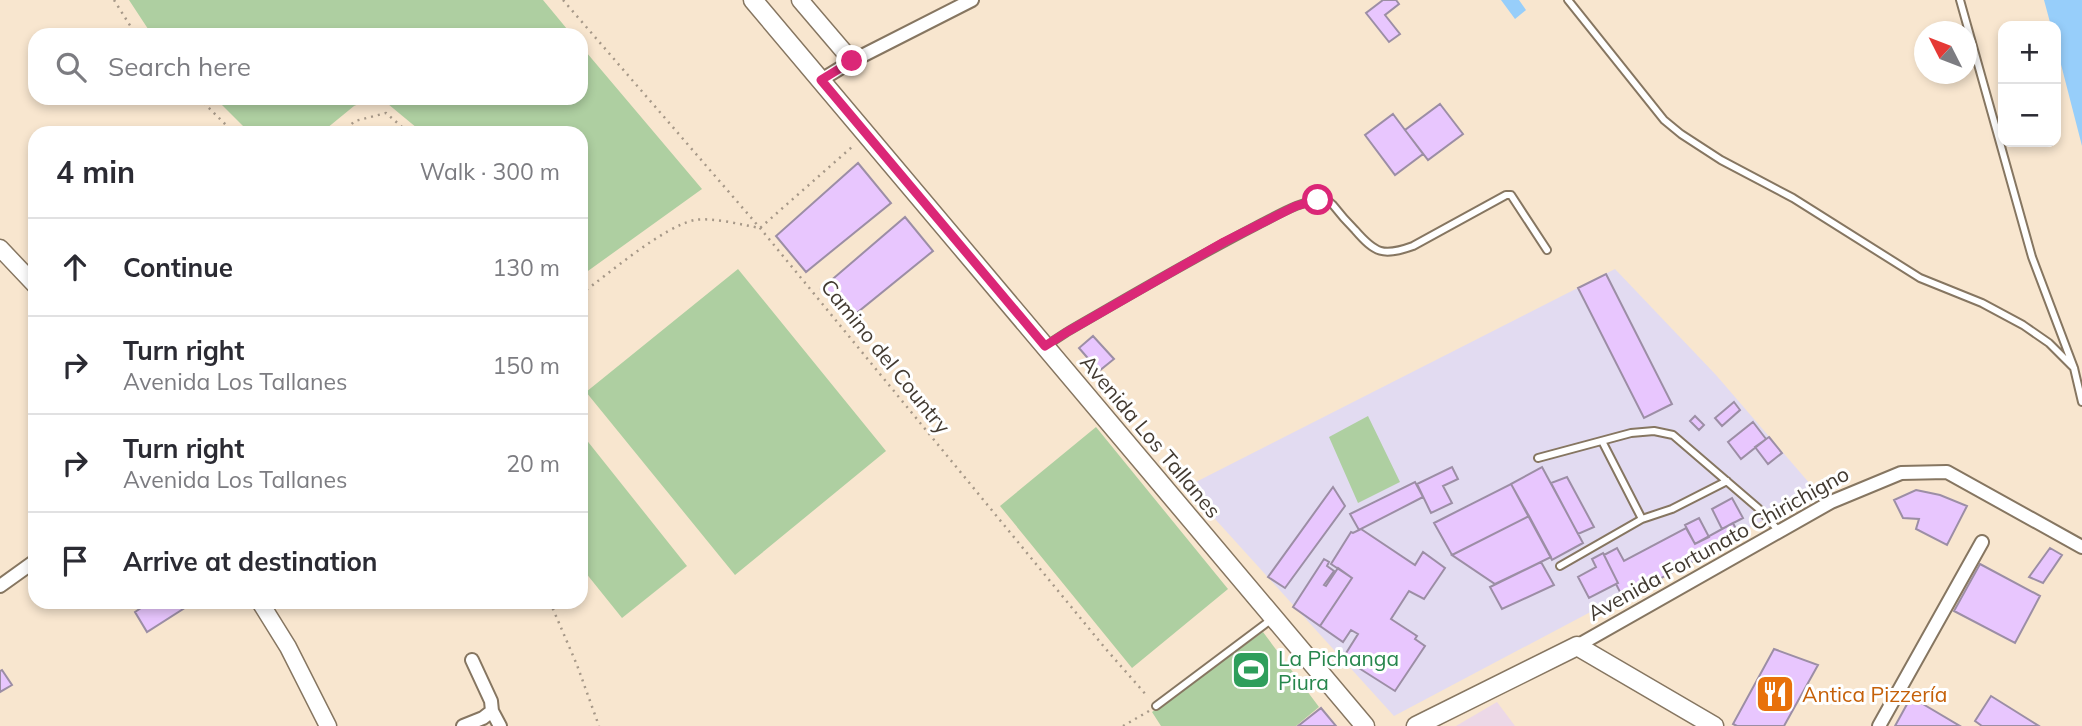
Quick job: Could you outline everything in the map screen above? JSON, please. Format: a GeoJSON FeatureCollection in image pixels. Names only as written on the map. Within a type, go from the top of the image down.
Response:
{"type":"FeatureCollection","features":[{"type":"Feature","properties":{"kind":"main road","name":"Avenida Los Tallanes"},"geometry":{"type":"LineString","coordinates":[[753,0],[1365,726]]}},
{"type":"Feature","properties":{"kind":"main road","name":"Avenida Fortunato Chirichigno"},"geometry":{"type":"LineString","coordinates":[[1416,726],[1577,646]]}},
{"type":"Feature","properties":{"kind":"main road"},"geometry":{"type":"LineString","coordinates":[[1577,646],[1713,726]]}},
{"type":"Feature","properties":{"kind":"street"},"geometry":{"type":"LineString","coordinates":[[800,0],[852,61]]}},
{"type":"Feature","properties":{"kind":"street"},"geometry":{"type":"LineString","coordinates":[[821,80],[852,61],[972,0]]}},
{"type":"Feature","properties":{"kind":"street"},"geometry":{"type":"LineString","coordinates":[[0,248],[28,278]]}},
{"type":"Feature","properties":{"kind":"street","name":"Avenida Fortunato Chirichigno"},"geometry":{"type":"LineString","coordinates":[[1577,646],[1832,502],[1901,473],[1947,472],[2082,547]]}},
{"type":"Feature","properties":{"kind":"street"},"geometry":{"type":"LineString","coordinates":[[1879,726],[1982,542]]}},
{"type":"Feature","properties":{"kind":"street"},"geometry":{"type":"LineString","coordinates":[[0,586],[28,566]]}},
{"type":"Feature","properties":{"kind":"street"},"geometry":{"type":"LineString","coordinates":[[264,609],[288,648],[328,726]]}},
{"type":"Feature","properties":{"kind":"street"},"geometry":{"type":"LineString","coordinates":[[472,660],[500,726]]}},
{"type":"Feature","properties":{"kind":"street"},"geometry":{"type":"LineString","coordinates":[[463,726],[483,718],[492,710]]}},
{"type":"Feature","properties":{"kind":"lane"},"geometry":{"type":"LineString","coordinates":[[1568,0],[1664,120],[1682,134],[1721,160],[1793,198],[1920,278],[1982,303],[2023,325],[2049,343],[2074,368]]}},
{"type":"Feature","properties":{"kind":"lane"},"geometry":{"type":"LineString","coordinates":[[1960,0],[2032,257],[2074,368],[2082,402]]}},
{"type":"Feature","properties":{"kind":"lane"},"geometry":{"type":"LineString","coordinates":[[1045,346],[1224,242],[1296,206],[1318,200],[1326,200],[1333,205],[1371,247],[1384,252],[1397,252],[1506,195],[1511,195],[1546,250]]}},
{"type":"Feature","properties":{"kind":"lane"},"geometry":{"type":"LineString","coordinates":[[1538,458],[1631,433],[1654,431],[1673,435],[1758,508],[1779,532]]}},
{"type":"Feature","properties":{"kind":"lane"},"geometry":{"type":"LineString","coordinates":[[1602,441],[1642,519]]}},
{"type":"Feature","properties":{"kind":"lane"},"geometry":{"type":"LineString","coordinates":[[1560,566],[1642,519],[1672,509],[1727,481]]}},
{"type":"Feature","properties":{"kind":"lane"},"geometry":{"type":"LineString","coordinates":[[1156,706],[1274,618]]}},
{"type":"Feature","properties":{"kind":"path"},"geometry":{"type":"LineString","coordinates":[[114,0],[132,28]]}},
{"type":"Feature","properties":{"kind":"path","name":"Camino del Country"},"geometry":{"type":"LineString","coordinates":[[563,0],[587,28]]}},
{"type":"Feature","properties":{"kind":"path","name":"Camino del Country"},"geometry":{"type":"LineString","coordinates":[[588,29],[760,228],[1105,648],[1156,706]]}},
{"type":"Feature","properties":{"kind":"path"},"geometry":{"type":"LineString","coordinates":[[206,105],[227,126]]}},
{"type":"Feature","properties":{"kind":"path"},"geometry":{"type":"LineString","coordinates":[[349,126],[355,121],[386,113],[401,126]]}},
{"type":"Feature","properties":{"kind":"path"},"geometry":{"type":"LineString","coordinates":[[588,289],[663,234],[695,220],[760,228],[867,134]]}},
{"type":"Feature","properties":{"kind":"path"},"geometry":{"type":"LineString","coordinates":[[553,609],[599,726]]}},
{"type":"Feature","properties":{"kind":"path"},"geometry":{"type":"LineString","coordinates":[[1123,726],[1156,706]]}},
{"type":"Feature","properties":{"kind":"shaded area"},"geometry":{"type":"Polygon","coordinates":[[[1615,269],[1716,375],[1817,492],[1394,716],[1186,487],[1615,269]]]}},
{"type":"Feature","properties":{"kind":"shaded area"},"geometry":{"type":"Polygon","coordinates":[[[1497,702],[1515,726],[1456,726],[1497,702]]]}},
{"type":"Feature","properties":{"kind":"green space"},"geometry":{"type":"Polygon","coordinates":[[[129,0],[543,0],[566,28],[147,28],[129,0]]]}},
{"type":"Feature","properties":{"kind":"green space"},"geometry":{"type":"Polygon","coordinates":[[[588,54],[702,189],[588,271],[588,126],[415,126],[389,105],[588,105],[588,54]]]}},
{"type":"Feature","properties":{"kind":"green space"},"geometry":{"type":"Polygon","coordinates":[[[222,105],[356,105],[330,126],[243,126],[222,105]]]}},
{"type":"Feature","properties":{"kind":"green space"},"geometry":{"type":"Polygon","coordinates":[[[738,269],[886,451],[735,575],[588,394],[588,390],[738,269]]]}},
{"type":"Feature","properties":{"kind":"green space"},"geometry":{"type":"Polygon","coordinates":[[[1368,416],[1400,482],[1358,503],[1329,437],[1368,416]]]}},
{"type":"Feature","properties":{"kind":"green space"},"geometry":{"type":"Polygon","coordinates":[[[1096,427],[1228,589],[1132,668],[1000,506],[1096,427]]]}},
{"type":"Feature","properties":{"kind":"green space"},"geometry":{"type":"Polygon","coordinates":[[[588,442],[687,566],[622,618],[588,576],[588,442]]]}},
{"type":"Feature","properties":{"kind":"green space","name":"La Pichanga Piura"},"geometry":{"type":"Polygon","coordinates":[[[1263,632],[1319,707],[1296,726],[1161,726],[1152,712],[1263,632]]]}},
{"type":"Feature","properties":{"kind":"water"},"geometry":{"type":"Polygon","coordinates":[[[1501,0],[1519,0],[1526,10],[1515,19],[1501,0]]]}},
{"type":"Feature","properties":{"kind":"water"},"geometry":{"type":"Polygon","coordinates":[[[2044,0],[2082,0],[2082,146],[2061,64],[2061,21],[2050,21],[2044,0]]]}},
{"type":"Feature","properties":{"kind":"building"},"geometry":{"type":"Polygon","coordinates":[[[1383,0],[1396,0],[1399,4],[1385,15],[1400,34],[1389,42],[1366,13],[1383,0]]]}},
{"type":"Feature","properties":{"kind":"building"},"geometry":{"type":"Polygon","coordinates":[[[1440,104],[1463,134],[1428,160],[1405,130],[1440,104]]]}},
{"type":"Feature","properties":{"kind":"building"},"geometry":{"type":"Polygon","coordinates":[[[1393,114],[1423,154],[1395,175],[1365,135],[1393,114]]]}},
{"type":"Feature","properties":{"kind":"building"},"geometry":{"type":"Polygon","coordinates":[[[858,163],[891,203],[806,272],[776,236],[858,163]]]}},
{"type":"Feature","properties":{"kind":"building"},"geometry":{"type":"Polygon","coordinates":[[[905,217],[933,251],[848,320],[821,289],[905,217]]]}},
{"type":"Feature","properties":{"kind":"building"},"geometry":{"type":"Polygon","coordinates":[[[1606,274],[1672,404],[1644,418],[1578,288],[1606,274]]]}},
{"type":"Feature","properties":{"kind":"building"},"geometry":{"type":"Polygon","coordinates":[[[1093,336],[1114,359],[1099,371],[1079,348],[1093,336]]]}},
{"type":"Feature","properties":{"kind":"building"},"geometry":{"type":"Polygon","coordinates":[[[1734,402],[1740,410],[1722,426],[1715,418],[1734,402]]]}},
{"type":"Feature","properties":{"kind":"building"},"geometry":{"type":"Polygon","coordinates":[[[1695,416],[1704,425],[1699,430],[1690,421],[1695,416]]]}},
{"type":"Feature","properties":{"kind":"building"},"geometry":{"type":"Polygon","coordinates":[[[1753,422],[1766,439],[1741,459],[1728,442],[1753,422]]]}},
{"type":"Feature","properties":{"kind":"building"},"geometry":{"type":"Polygon","coordinates":[[[1769,437],[1782,453],[1768,464],[1755,447],[1769,437]]]}},
{"type":"Feature","properties":{"kind":"building"},"geometry":{"type":"Polygon","coordinates":[[[1452,467],[1458,479],[1443,486],[1452,503],[1431,513],[1417,484],[1452,467]]]}},
{"type":"Feature","properties":{"kind":"building"},"geometry":{"type":"Polygon","coordinates":[[[1542,467],[1583,543],[1552,560],[1511,484],[1542,467]]]}},
{"type":"Feature","properties":{"kind":"building"},"geometry":{"type":"Polygon","coordinates":[[[1567,477],[1594,527],[1578,534],[1551,483],[1567,477]]]}},
{"type":"Feature","properties":{"kind":"building"},"geometry":{"type":"Polygon","coordinates":[[[1415,482],[1423,497],[1359,530],[1350,514],[1415,482]]]}},
{"type":"Feature","properties":{"kind":"building"},"geometry":{"type":"Polygon","coordinates":[[[1511,484],[1529,516],[1452,555],[1434,523],[1511,484]]]}},
{"type":"Feature","properties":{"kind":"building"},"geometry":{"type":"Polygon","coordinates":[[[1333,487],[1345,506],[1285,588],[1268,577],[1333,487]]]}},
{"type":"Feature","properties":{"kind":"building"},"geometry":{"type":"Polygon","coordinates":[[[1916,490],[1940,495],[1967,506],[1947,545],[1916,529],[1919,519],[1903,518],[1894,500],[1916,490]]]}},
{"type":"Feature","properties":{"kind":"building"},"geometry":{"type":"Polygon","coordinates":[[[1732,498],[1743,518],[1722,529],[1712,509],[1732,498]]]}},
{"type":"Feature","properties":{"kind":"building"},"geometry":{"type":"Polygon","coordinates":[[[1529,516],[1551,557],[1495,584],[1452,555],[1529,516]]]}},
{"type":"Feature","properties":{"kind":"building"},"geometry":{"type":"Polygon","coordinates":[[[1699,518],[1709,537],[1695,544],[1685,525],[1699,518]]]}},
{"type":"Feature","properties":{"kind":"building"},"geometry":{"type":"Polygon","coordinates":[[[1733,523],[1740,537],[1623,598],[1604,555],[1617,548],[1624,561],[1686,528],[1695,544],[1733,523]]]}},
{"type":"Feature","properties":{"kind":"building"},"geometry":{"type":"Polygon","coordinates":[[[1361,529],[1415,565],[1423,552],[1445,568],[1424,599],[1409,591],[1391,619],[1417,636],[1415,639],[1425,646],[1395,691],[1343,658],[1358,634],[1351,630],[1343,642],[1320,626],[1352,578],[1331,564],[1351,532],[1361,529]]]}},
{"type":"Feature","properties":{"kind":"building"},"geometry":{"type":"Polygon","coordinates":[[[2050,548],[2062,555],[2043,583],[2029,577],[2050,548]]]}},
{"type":"Feature","properties":{"kind":"building"},"geometry":{"type":"Polygon","coordinates":[[[1603,553],[1618,583],[1589,598],[1578,577],[1596,567],[1592,559],[1603,553]]]}},
{"type":"Feature","properties":{"kind":"building"},"geometry":{"type":"Polygon","coordinates":[[[1324,559],[1329,562],[1327,566],[1334,571],[1324,585],[1326,586],[1338,568],[1352,578],[1320,626],[1293,607],[1324,559]]]}},
{"type":"Feature","properties":{"kind":"building"},"geometry":{"type":"Polygon","coordinates":[[[1541,562],[1554,585],[1502,609],[1490,587],[1541,562]]]}},
{"type":"Feature","properties":{"kind":"building"},"geometry":{"type":"Polygon","coordinates":[[[1980,564],[2040,596],[2015,643],[1954,611],[1980,564]]]}},
{"type":"Feature","properties":{"kind":"building"},"geometry":{"type":"Polygon","coordinates":[[[140,609],[183,609],[147,632],[135,612],[140,609]]]}},
{"type":"Feature","properties":{"kind":"building","name":"Antica Pizzería"},"geometry":{"type":"Polygon","coordinates":[[[1774,649],[1818,665],[1784,726],[1733,724],[1774,649]]]}},
{"type":"Feature","properties":{"kind":"building"},"geometry":{"type":"Polygon","coordinates":[[[2,670],[12,685],[0,692],[0,671],[2,670]]]}},
{"type":"Feature","properties":{"kind":"building"},"geometry":{"type":"Polygon","coordinates":[[[1991,696],[2039,726],[1982,726],[1975,721],[1991,696]]]}},
{"type":"Feature","properties":{"kind":"building"},"geometry":{"type":"Polygon","coordinates":[[[1911,697],[1960,726],[1895,726],[1911,697]]]}},
{"type":"Feature","properties":{"kind":"building"},"geometry":{"type":"Polygon","coordinates":[[[1321,708],[1336,726],[1298,726],[1321,708]]]}},
{"type":"Feature","properties":{"kind":"place","name":"La Pichanga Piura"},"geometry":{"type":"Point","coordinates":[1251,670]}},
{"type":"Feature","properties":{"kind":"place","name":"Antica Pizzería"},"geometry":{"type":"Point","coordinates":[1775,694]}},
{"type":"Feature","properties":{"kind":"route"},"geometry":{"type":"LineString","coordinates":[[852,61],[821,80],[1045,346],[1224,242],[1296,206],[1318,200]]}}]}
